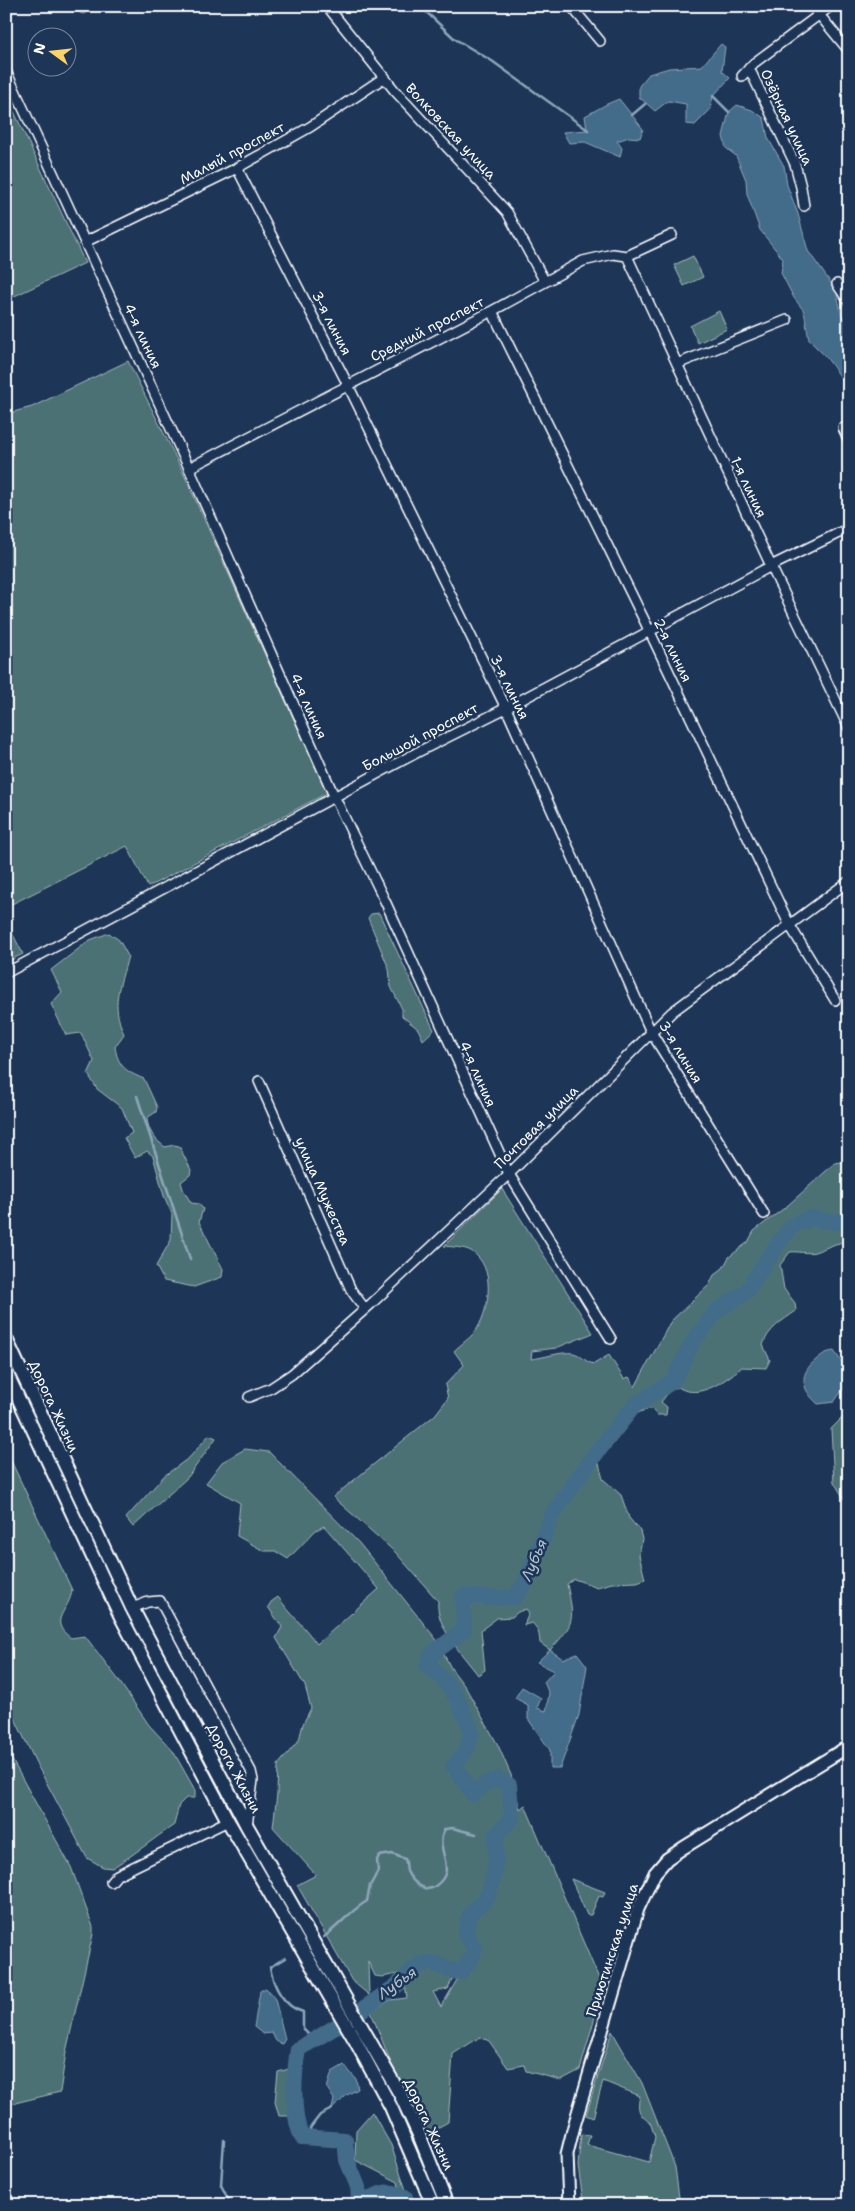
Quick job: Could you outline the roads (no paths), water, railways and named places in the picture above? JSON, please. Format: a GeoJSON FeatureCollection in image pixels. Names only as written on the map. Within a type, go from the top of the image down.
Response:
{"type":"FeatureCollection","features":[{"type":"Feature","properties":{"kind":"main road","name":"Дорога Жизни"},"geometry":{"type":"LineString","coordinates":[[6,1340],[132,1608],[248,1826],[366,2033],[420,2137],[447,2205]]}},
{"type":"Feature","properties":{"kind":"main road","name":"Дорога Жизни"},"geometry":{"type":"LineString","coordinates":[[6,1372],[120,1615],[228,1821],[392,2107],[433,2205]]}},
{"type":"Feature","properties":{"kind":"street","name":"Волковская улица"},"geometry":{"type":"LineString","coordinates":[[327,6],[395,91],[507,212],[545,282]]}},
{"type":"Feature","properties":{"kind":"street"},"geometry":{"type":"LineString","coordinates":[[571,6],[600,41]]}},
{"type":"Feature","properties":{"kind":"street"},"geometry":{"type":"LineString","coordinates":[[812,6],[849,50]]}},
{"type":"Feature","properties":{"kind":"street"},"geometry":{"type":"LineString","coordinates":[[742,76],[749,68],[831,6]]}},
{"type":"Feature","properties":{"kind":"street","name":"Озёрная улица"},"geometry":{"type":"LineString","coordinates":[[749,68],[795,164],[802,187],[804,206]]}},
{"type":"Feature","properties":{"kind":"street","name":"4-я линия"},"geometry":{"type":"LineString","coordinates":[[6,71],[189,468],[335,798],[385,901],[508,1174],[611,1339]]}},
{"type":"Feature","properties":{"kind":"street","name":"Малый проспект"},"geometry":{"type":"LineString","coordinates":[[85,242],[237,168],[310,127],[385,77]]}},
{"type":"Feature","properties":{"kind":"street","name":"3-я линия"},"geometry":{"type":"LineString","coordinates":[[237,168],[348,385],[506,708],[652,1032],[764,1214]]}},
{"type":"Feature","properties":{"kind":"street"},"geometry":{"type":"LineString","coordinates":[[627,256],[672,235]]}},
{"type":"Feature","properties":{"kind":"street","name":"Средний проспект"},"geometry":{"type":"LineString","coordinates":[[189,468],[583,261],[613,254],[627,256]]}},
{"type":"Feature","properties":{"kind":"street","name":"1-я линия"},"geometry":{"type":"LineString","coordinates":[[627,256],[771,566],[849,728]]}},
{"type":"Feature","properties":{"kind":"street"},"geometry":{"type":"LineString","coordinates":[[837,284],[849,302]]}},
{"type":"Feature","properties":{"kind":"street","name":"2-я линия"},"geometry":{"type":"LineString","coordinates":[[492,310],[649,630],[789,924],[834,1000]]}},
{"type":"Feature","properties":{"kind":"street"},"geometry":{"type":"LineString","coordinates":[[677,364],[787,320]]}},
{"type":"Feature","properties":{"kind":"street"},"geometry":{"type":"LineString","coordinates":[[843,428],[849,441]]}},
{"type":"Feature","properties":{"kind":"street","name":"Большой проспект"},"geometry":{"type":"LineString","coordinates":[[6,973],[111,915],[185,879],[418,752],[506,708],[649,630],[771,566],[849,528]]}},
{"type":"Feature","properties":{"kind":"street","name":"Почтовая улица"},"geometry":{"type":"LineString","coordinates":[[249,1397],[271,1388],[292,1374],[365,1309],[508,1174],[672,1012],[849,881]]}},
{"type":"Feature","properties":{"kind":"street","name":"улица Мужества"},"geometry":{"type":"LineString","coordinates":[[259,1080],[351,1290],[365,1309]]}},
{"type":"Feature","properties":{"kind":"street"},"geometry":{"type":"LineString","coordinates":[[132,1608],[148,1602],[160,1601],[202,1678],[251,1772],[253,1780],[248,1826]]}},
{"type":"Feature","properties":{"kind":"street","name":"Приютинская улица"},"geometry":{"type":"LineString","coordinates":[[568,2205],[567,2154],[574,2126],[628,1941],[645,1891],[655,1873],[667,1859],[683,1848],[849,1746]]}},
{"type":"Feature","properties":{"kind":"street"},"geometry":{"type":"LineString","coordinates":[[111,1882],[117,1875],[228,1821]]}},
{"type":"Feature","properties":{"kind":"water"},"geometry":{"type":"Polygon","coordinates":[[[721,44],[725,47],[722,71],[730,78],[713,96],[710,110],[695,125],[686,124],[686,104],[668,101],[655,111],[639,97],[639,86],[649,74],[669,68],[702,66],[721,44]]]}},
{"type":"Feature","properties":{"kind":"water"},"geometry":{"type":"Polygon","coordinates":[[[619,99],[643,129],[640,138],[629,137],[617,141],[622,148],[620,157],[585,142],[569,143],[563,132],[587,130],[585,116],[619,99]]]}},
{"type":"Feature","properties":{"kind":"water"},"geometry":{"type":"Polygon","coordinates":[[[737,105],[752,110],[764,118],[768,138],[784,166],[787,185],[798,214],[808,251],[836,290],[842,316],[849,321],[849,384],[845,383],[826,357],[809,340],[804,311],[794,298],[781,273],[783,259],[760,230],[747,194],[746,180],[736,156],[726,148],[723,136],[729,112],[737,105]]]}},
{"type":"Feature","properties":{"kind":"water"},"geometry":{"type":"Polygon","coordinates":[[[834,1351],[846,1368],[849,1381],[834,1402],[818,1404],[805,1387],[804,1376],[817,1359],[834,1351]]]}},
{"type":"Feature","properties":{"kind":"water"},"geometry":{"type":"Polygon","coordinates":[[[550,1650],[563,1659],[577,1653],[587,1666],[579,1715],[560,1768],[550,1768],[550,1750],[528,1719],[528,1705],[515,1698],[522,1687],[541,1698],[537,1708],[546,1711],[549,1694],[544,1682],[554,1671],[537,1662],[550,1650]]]}},
{"type":"Feature","properties":{"kind":"water"},"geometry":{"type":"Polygon","coordinates":[[[266,1988],[275,1999],[285,2039],[282,2044],[276,2041],[272,2033],[263,2034],[254,2027],[260,1991],[266,1988]]]}},
{"type":"Feature","properties":{"kind":"water"},"geometry":{"type":"Polygon","coordinates":[[[344,2065],[356,2079],[358,2089],[347,2095],[332,2109],[334,2099],[327,2088],[332,2072],[344,2065]]]}},
{"type":"Feature","properties":{"kind":"waterway"},"geometry":{"type":"LineString","coordinates":[[420,6],[455,39],[492,61],[588,130]]}},
{"type":"Feature","properties":{"kind":"waterway"},"geometry":{"type":"LineString","coordinates":[[713,96],[729,112]]}},
{"type":"Feature","properties":{"kind":"waterway"},"geometry":{"type":"LineString","coordinates":[[632,115],[645,104]]}},
{"type":"Feature","properties":{"kind":"waterway"},"geometry":{"type":"LineString","coordinates":[[137,1096],[190,1259]]}},
{"type":"Feature","properties":{"kind":"waterway","name":"Лубья"},"geometry":{"type":"LineString","coordinates":[[407,2205],[405,2197],[390,2193],[359,2199],[358,2187],[347,2160],[345,2140],[302,2137],[296,2117],[295,2070],[298,2049],[372,2003],[419,1966],[429,1963],[457,1972],[462,1971],[472,1957],[475,1947],[466,1936],[468,1922],[471,1913],[485,1900],[492,1884],[495,1868],[496,1835],[512,1818],[509,1785],[498,1779],[486,1783],[473,1794],[454,1766],[467,1749],[472,1732],[450,1687],[436,1672],[427,1666],[432,1654],[464,1630],[463,1596],[515,1597],[525,1584],[553,1513],[591,1460],[634,1406],[673,1381],[693,1342],[716,1311],[746,1292],[779,1242],[793,1225],[811,1218],[832,1222],[849,1220]]}},
{"type":"Feature","properties":{"kind":"waterway"},"geometry":{"type":"LineString","coordinates":[[324,1937],[355,1909],[367,1901],[370,1886],[378,1871],[377,1860],[379,1856],[392,1854],[405,1859],[407,1871],[412,1879],[419,1885],[430,1888],[442,1880],[445,1873],[446,1866],[442,1844],[445,1829],[452,1828],[476,1834]]}},
{"type":"Feature","properties":{"kind":"waterway"},"geometry":{"type":"LineString","coordinates":[[285,1958],[270,1967],[274,1981],[285,2001],[290,2006],[303,2012],[303,2029],[310,2036],[310,2042]]}},
{"type":"Feature","properties":{"kind":"waterway"},"geometry":{"type":"LineString","coordinates":[[302,2137],[311,2133],[310,2128],[320,2115],[332,2109]]}},
{"type":"Feature","properties":{"kind":"waterway"},"geometry":{"type":"LineString","coordinates":[[224,2140],[221,2185],[231,2205]]}}]}
